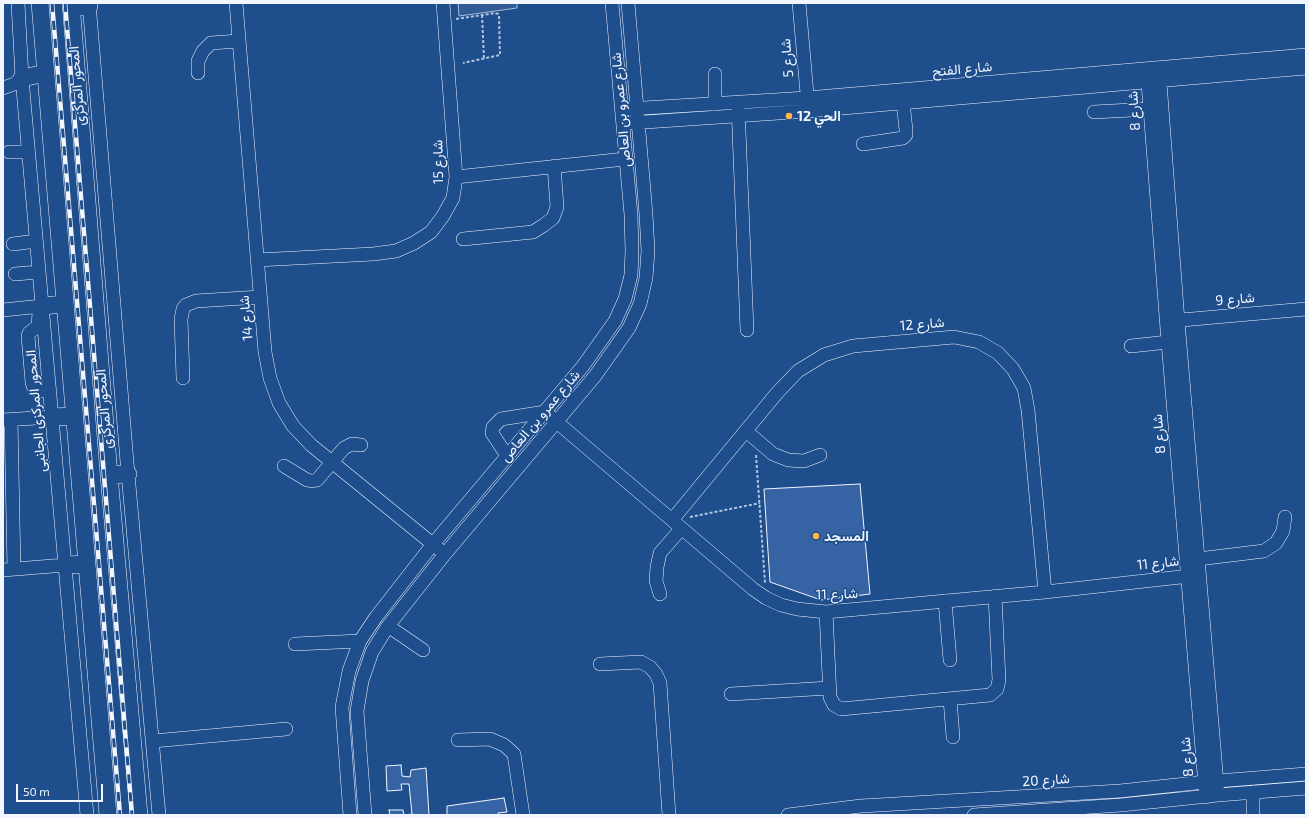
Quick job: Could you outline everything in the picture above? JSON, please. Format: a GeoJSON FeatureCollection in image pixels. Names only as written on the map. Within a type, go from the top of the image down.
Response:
{"type":"FeatureCollection","features":[{"type":"Feature","properties":{"kind":"main road"},"geometry":{"type":"LineString","coordinates":[[40,3],[108,815]]}},
{"type":"Feature","properties":{"kind":"main road"},"geometry":{"type":"LineString","coordinates":[[71,5],[89,5]]}},
{"type":"Feature","properties":{"kind":"main road","name":"المحور المركزى"},"geometry":{"type":"LineString","coordinates":[[71,5],[109,475],[139,815]]}},
{"type":"Feature","properties":{"kind":"main road"},"geometry":{"type":"LineString","coordinates":[[22,78],[46,73]]}},
{"type":"Feature","properties":{"kind":"main road"},"geometry":{"type":"LineString","coordinates":[[42,306],[65,304]]}},
{"type":"Feature","properties":{"kind":"main road"},"geometry":{"type":"LineString","coordinates":[[52,417],[74,416]]}},
{"type":"Feature","properties":{"kind":"main road"},"geometry":{"type":"LineString","coordinates":[[109,475],[128,474]]}},
{"type":"Feature","properties":{"kind":"main road"},"geometry":{"type":"LineString","coordinates":[[65,565],[87,564]]}},
{"type":"Feature","properties":{"kind":"street","name":"المحور المركزى الجانبى"},"geometry":{"type":"LineString","coordinates":[[18,3],[28,152],[88,815]]}},
{"type":"Feature","properties":{"kind":"street","name":"شارع 14"},"geometry":{"type":"LineString","coordinates":[[236,3],[265,352],[270,378],[279,403],[293,426],[311,445],[445,554]]}},
{"type":"Feature","properties":{"kind":"street","name":"شارع 15"},"geometry":{"type":"LineString","coordinates":[[257,260],[373,254],[396,251],[414,243],[430,232],[443,216],[453,198],[456,176],[443,3]]}},
{"type":"Feature","properties":{"kind":"street","name":"شارع عمرو بن العاص"},"geometry":{"type":"LineString","coordinates":[[350,815],[342,707],[349,671],[360,641],[376,617],[432,544],[583,366],[615,321],[625,299],[631,275],[631,215],[612,3]]}},
{"type":"Feature","properties":{"kind":"street","name":"شارع عمرو بن العاص"},"geometry":{"type":"LineString","coordinates":[[365,815],[357,711],[362,681],[372,652],[388,626],[445,554],[595,376],[629,328],[640,304],[646,278],[648,251],[628,3]]}},
{"type":"Feature","properties":{"kind":"street","name":"شارع 5"},"geometry":{"type":"LineString","coordinates":[[798,3],[808,111]]}},
{"type":"Feature","properties":{"kind":"street"},"geometry":{"type":"LineString","coordinates":[[89,5],[128,474],[159,815]]}},
{"type":"Feature","properties":{"kind":"street"},"geometry":{"type":"LineString","coordinates":[[198,73],[198,61],[203,51],[212,43],[239,41]]}},
{"type":"Feature","properties":{"kind":"street","name":"شارع الفتح"},"geometry":{"type":"LineString","coordinates":[[621,109],[715,104],[738,109],[808,111],[1153,75],[1306,55]]}},
{"type":"Feature","properties":{"kind":"street","name":"شارع الفتح"},"geometry":{"type":"LineString","coordinates":[[622,123],[738,109],[807,98],[1153,75],[1306,68]]}},
{"type":"Feature","properties":{"kind":"street"},"geometry":{"type":"LineString","coordinates":[[715,74],[715,104]]}},
{"type":"Feature","properties":{"kind":"street","name":"شارع 8"},"geometry":{"type":"LineString","coordinates":[[1153,75],[1150,109],[1198,558],[1193,575]]}},
{"type":"Feature","properties":{"kind":"street","name":"شارع 8"},"geometry":{"type":"LineString","coordinates":[[1153,75],[1172,321],[1168,342],[1193,575],[1212,796]]}},
{"type":"Feature","properties":{"kind":"street"},"geometry":{"type":"LineString","coordinates":[[3,88],[14,84],[22,78]]}},
{"type":"Feature","properties":{"kind":"street"},"geometry":{"type":"LineString","coordinates":[[863,144],[903,138],[906,135],[903,102]]}},
{"type":"Feature","properties":{"kind":"street"},"geometry":{"type":"LineString","coordinates":[[738,109],[747,330]]}},
{"type":"Feature","properties":{"kind":"street"},"geometry":{"type":"LineString","coordinates":[[1094,112],[1150,109]]}},
{"type":"Feature","properties":{"kind":"street"},"geometry":{"type":"LineString","coordinates":[[9,152],[28,152]]}},
{"type":"Feature","properties":{"kind":"street"},"geometry":{"type":"LineString","coordinates":[[456,176],[626,159]]}},
{"type":"Feature","properties":{"kind":"street"},"geometry":{"type":"LineString","coordinates":[[463,239],[533,232],[553,218],[557,207],[554,166]]}},
{"type":"Feature","properties":{"kind":"street"},"geometry":{"type":"LineString","coordinates":[[13,244],[36,241]]}},
{"type":"Feature","properties":{"kind":"street"},"geometry":{"type":"LineString","coordinates":[[15,274],[39,272]]}},
{"type":"Feature","properties":{"kind":"street"},"geometry":{"type":"LineString","coordinates":[[183,378],[181,319],[183,309],[186,305],[196,301],[260,298]]}},
{"type":"Feature","properties":{"kind":"street"},"geometry":{"type":"LineString","coordinates":[[3,310],[42,306]]}},
{"type":"Feature","properties":{"kind":"street"},"geometry":{"type":"LineString","coordinates":[[42,306],[39,312],[38,326],[29,333],[27,339],[33,386],[39,391],[50,391]]}},
{"type":"Feature","properties":{"kind":"street","name":"شارع 9"},"geometry":{"type":"LineString","coordinates":[[1172,321],[1306,309]]}},
{"type":"Feature","properties":{"kind":"street","name":"شارع 12"},"geometry":{"type":"LineString","coordinates":[[660,594],[656,581],[660,553],[677,525],[750,435],[777,393],[798,371],[824,355],[854,346],[954,337],[979,342],[998,353],[1014,369],[1024,388],[1028,410],[1045,592]]}},
{"type":"Feature","properties":{"kind":"street"},"geometry":{"type":"LineString","coordinates":[[1131,346],[1168,342]]}},
{"type":"Feature","properties":{"kind":"street"},"geometry":{"type":"LineString","coordinates":[[507,456],[492,433],[493,427],[501,419],[506,417],[544,412]]}},
{"type":"Feature","properties":{"kind":"street","name":"شارع 11"},"geometry":{"type":"LineString","coordinates":[[544,412],[744,582],[766,598],[781,605],[797,609],[826,612],[1045,592],[1193,575]]}},
{"type":"Feature","properties":{"kind":"street"},"geometry":{"type":"LineString","coordinates":[[52,417],[7,420],[9,569],[65,565]]}},
{"type":"Feature","properties":{"kind":"street"},"geometry":{"type":"LineString","coordinates":[[750,435],[773,454],[788,460],[804,461],[820,455]]}},
{"type":"Feature","properties":{"kind":"street"},"geometry":{"type":"LineString","coordinates":[[284,466],[306,480],[317,480],[344,448],[352,444],[362,445]]}},
{"type":"Feature","properties":{"kind":"street"},"geometry":{"type":"LineString","coordinates":[[1198,558],[1264,552],[1276,543],[1283,530],[1285,516]]}},
{"type":"Feature","properties":{"kind":"street"},"geometry":{"type":"LineString","coordinates":[[826,612],[829,688],[830,697],[834,705],[841,709],[950,699],[990,695],[997,689],[999,680],[995,596]]}},
{"type":"Feature","properties":{"kind":"street"},"geometry":{"type":"LineString","coordinates":[[945,601],[950,660]]}},
{"type":"Feature","properties":{"kind":"street"},"geometry":{"type":"LineString","coordinates":[[388,626],[423,650]]}},
{"type":"Feature","properties":{"kind":"street"},"geometry":{"type":"LineString","coordinates":[[295,644],[360,641]]}},
{"type":"Feature","properties":{"kind":"street"},"geometry":{"type":"LineString","coordinates":[[600,664],[641,662],[650,667],[656,674],[660,683],[669,815]]}},
{"type":"Feature","properties":{"kind":"street"},"geometry":{"type":"LineString","coordinates":[[731,694],[829,688]]}},
{"type":"Feature","properties":{"kind":"street"},"geometry":{"type":"LineString","coordinates":[[950,699],[953,737]]}},
{"type":"Feature","properties":{"kind":"street"},"geometry":{"type":"LineString","coordinates":[[153,741],[286,729]]}},
{"type":"Feature","properties":{"kind":"street"},"geometry":{"type":"LineString","coordinates":[[458,740],[490,739],[504,745],[514,754],[523,815]]}},
{"type":"Feature","properties":{"kind":"street","name":"شارع 20"},"geometry":{"type":"LineString","coordinates":[[788,815],[861,806],[1120,791],[1306,774]]}},
{"type":"Feature","properties":{"kind":"street"},"geometry":{"type":"LineString","coordinates":[[974,815],[1121,805],[1306,788]]}},
{"type":"Feature","properties":{"kind":"street"},"geometry":{"type":"LineString","coordinates":[[1252,792],[1253,815]]}},
{"type":"Feature","properties":{"kind":"path"},"geometry":{"type":"LineString","coordinates":[[445,21],[496,13],[499,16],[500,55],[463,63]]}},
{"type":"Feature","properties":{"kind":"path"},"geometry":{"type":"LineString","coordinates":[[482,15],[484,59]]}},
{"type":"Feature","properties":{"kind":"path"},"geometry":{"type":"LineString","coordinates":[[750,435],[760,504],[766,598]]}},
{"type":"Feature","properties":{"kind":"path"},"geometry":{"type":"LineString","coordinates":[[677,525],[760,504]]}},
{"type":"Feature","properties":{"kind":"shaded area"},"geometry":{"type":"Polygon","coordinates":[[[458,3],[517,3],[517,8],[459,16],[458,3]]]}},
{"type":"Feature","properties":{"kind":"building","name":"المسجد"},"geometry":{"type":"Polygon","coordinates":[[[860,484],[870,594],[821,600],[770,582],[764,489],[860,484]]]}},
{"type":"Feature","properties":{"kind":"building"},"geometry":{"type":"Polygon","coordinates":[[[401,765],[402,776],[410,777],[411,770],[426,768],[429,815],[405,815],[412,814],[409,784],[401,784],[402,790],[387,791],[386,766],[401,765]]]}},
{"type":"Feature","properties":{"kind":"building"},"geometry":{"type":"Polygon","coordinates":[[[504,798],[507,812],[498,813],[498,815],[447,815],[447,806],[504,798]]]}},
{"type":"Feature","properties":{"kind":"building"},"geometry":{"type":"Polygon","coordinates":[[[389,810],[403,810],[404,815],[390,815],[389,810]]]}},
{"type":"Feature","properties":{"kind":"railway"},"geometry":{"type":"LineString","coordinates":[[52,3],[120,815]]}},
{"type":"Feature","properties":{"kind":"railway"},"geometry":{"type":"LineString","coordinates":[[65,3],[132,815]]}},
{"type":"Feature","properties":{"kind":"place","name":"الحي 12"},"geometry":{"type":"Point","coordinates":[789,116]}},
{"type":"Feature","properties":{"kind":"place","name":"المسجد"},"geometry":{"type":"Point","coordinates":[816,536]}}]}
